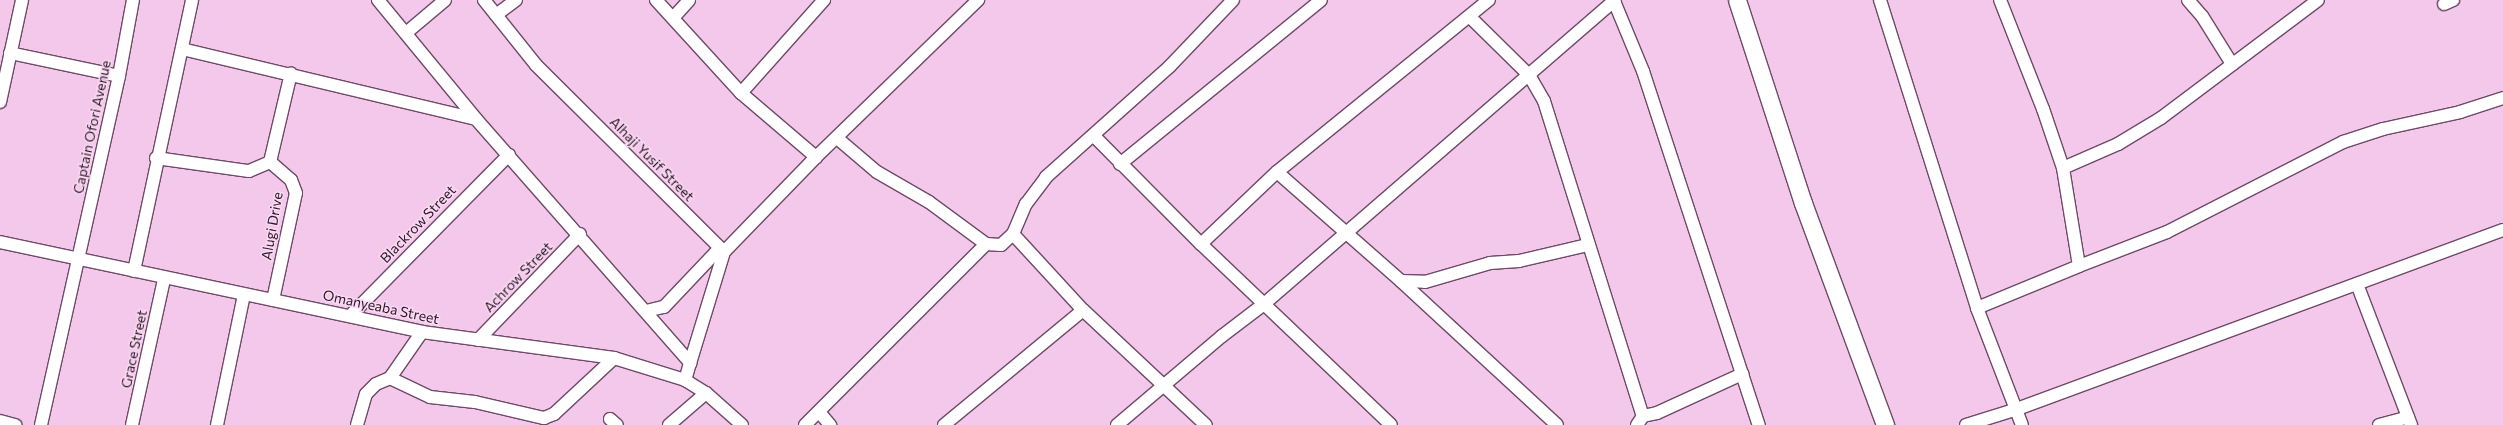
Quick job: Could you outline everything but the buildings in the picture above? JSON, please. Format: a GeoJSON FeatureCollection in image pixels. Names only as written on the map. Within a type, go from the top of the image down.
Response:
{"type":"FeatureCollection","features":[{"type":"Feature","properties":{"kind":"street"},"geometry":{"type":"LineString","coordinates":[[0,102],[22,0]]}},
{"type":"Feature","properties":{"kind":"street","name":"Captain Ofori Avenue"},"geometry":{"type":"LineString","coordinates":[[41,425],[119,76],[133,0]]}},
{"type":"Feature","properties":{"kind":"street"},"geometry":{"type":"LineString","coordinates":[[134,271],[156,158],[192,0]]}},
{"type":"Feature","properties":{"kind":"street"},"geometry":{"type":"LineString","coordinates":[[378,0],[476,119],[580,234],[690,363]]}},
{"type":"Feature","properties":{"kind":"street"},"geometry":{"type":"LineString","coordinates":[[406,33],[445,0]]}},
{"type":"Feature","properties":{"kind":"street","name":"Alhaji Yusif Street"},"geometry":{"type":"LineString","coordinates":[[484,0],[541,70],[722,250]]}},
{"type":"Feature","properties":{"kind":"street"},"geometry":{"type":"LineString","coordinates":[[496,15],[516,0]]}},
{"type":"Feature","properties":{"kind":"street"},"geometry":{"type":"LineString","coordinates":[[656,0],[741,93],[816,157]]}},
{"type":"Feature","properties":{"kind":"street"},"geometry":{"type":"LineString","coordinates":[[673,18],[689,0]]}},
{"type":"Feature","properties":{"kind":"street"},"geometry":{"type":"LineString","coordinates":[[741,93],[824,0]]}},
{"type":"Feature","properties":{"kind":"street"},"geometry":{"type":"LineString","coordinates":[[646,311],[664,307],[978,0]]}},
{"type":"Feature","properties":{"kind":"street"},"geometry":{"type":"LineString","coordinates":[[837,138],[877,172],[929,202],[986,244],[1001,245],[1013,234],[1036,189],[1170,66],[1232,0]]}},
{"type":"Feature","properties":{"kind":"street"},"geometry":{"type":"LineString","coordinates":[[1120,164],[1321,0]]}},
{"type":"Feature","properties":{"kind":"street"},"geometry":{"type":"LineString","coordinates":[[1201,244],[1277,172],[1470,17],[1489,0]]}},
{"type":"Feature","properties":{"kind":"street"},"geometry":{"type":"LineString","coordinates":[[1117,425],[1264,304],[1615,0],[1643,70],[1759,425]]}},
{"type":"Feature","properties":{"kind":"street"},"geometry":{"type":"LineString","coordinates":[[1737,0],[1803,203],[1885,425]]}},
{"type":"Feature","properties":{"kind":"street"},"geometry":{"type":"LineString","coordinates":[[1880,0],[1977,308],[2022,425]]}},
{"type":"Feature","properties":{"kind":"street"},"geometry":{"type":"LineString","coordinates":[[2000,0],[2043,109],[2063,168],[2079,266]]}},
{"type":"Feature","properties":{"kind":"street"},"geometry":{"type":"LineString","coordinates":[[2188,0],[2202,16],[2232,64]]}},
{"type":"Feature","properties":{"kind":"street"},"geometry":{"type":"LineString","coordinates":[[2063,168],[2118,144],[2161,118],[2232,64],[2316,4],[2318,0]]}},
{"type":"Feature","properties":{"kind":"street"},"geometry":{"type":"LineString","coordinates":[[1470,17],[1529,75],[1544,101],[1566,166],[1640,420],[1742,374]]}},
{"type":"Feature","properties":{"kind":"street"},"geometry":{"type":"LineString","coordinates":[[182,49],[291,73],[476,119]]}},
{"type":"Feature","properties":{"kind":"street"},"geometry":{"type":"LineString","coordinates":[[10,53],[119,76]]}},
{"type":"Feature","properties":{"kind":"street"},"geometry":{"type":"LineString","coordinates":[[156,158],[249,171],[270,162],[291,73]]}},
{"type":"Feature","properties":{"kind":"street"},"geometry":{"type":"LineString","coordinates":[[1977,308],[2167,232],[2343,142],[2384,128],[2460,112],[2503,98]]}},
{"type":"Feature","properties":{"kind":"street"},"geometry":{"type":"LineString","coordinates":[[1094,136],[1120,164],[1201,244],[1391,425]]}},
{"type":"Feature","properties":{"kind":"street","name":"Blackrow Street"},"geometry":{"type":"LineString","coordinates":[[351,315],[509,155]]}},
{"type":"Feature","properties":{"kind":"street","name":"Alugi Drive"},"geometry":{"type":"LineString","coordinates":[[270,162],[292,180],[296,193],[273,300]]}},
{"type":"Feature","properties":{"kind":"street"},"geometry":{"type":"LineString","coordinates":[[1277,172],[1345,234],[1401,281],[1557,425]]}},
{"type":"Feature","properties":{"kind":"street"},"geometry":{"type":"LineString","coordinates":[[1966,425],[2017,409],[2503,230]]}},
{"type":"Feature","properties":{"kind":"street","name":"Achrow Street"},"geometry":{"type":"LineString","coordinates":[[478,340],[580,234]]}},
{"type":"Feature","properties":{"kind":"street"},"geometry":{"type":"LineString","coordinates":[[1013,234],[1084,310],[1206,425]]}},
{"type":"Feature","properties":{"kind":"street","name":"Omanyeaba Street"},"geometry":{"type":"LineString","coordinates":[[0,242],[134,271],[164,279],[351,315],[422,332],[614,358],[685,380],[706,393],[742,425]]}},
{"type":"Feature","properties":{"kind":"street"},"geometry":{"type":"LineString","coordinates":[[805,425],[820,413],[986,244]]}},
{"type":"Feature","properties":{"kind":"street"},"geometry":{"type":"LineString","coordinates":[[1401,281],[1425,282],[1490,263],[1519,261],[1588,245]]}},
{"type":"Feature","properties":{"kind":"street"},"geometry":{"type":"LineString","coordinates":[[685,380],[722,250]]}},
{"type":"Feature","properties":{"kind":"street","name":"Grace Street"},"geometry":{"type":"LineString","coordinates":[[132,425],[164,279]]}},
{"type":"Feature","properties":{"kind":"street"},"geometry":{"type":"LineString","coordinates":[[2357,284],[2409,421],[2379,425]]}},
{"type":"Feature","properties":{"kind":"street"},"geometry":{"type":"LineString","coordinates":[[217,425],[244,295]]}},
{"type":"Feature","properties":{"kind":"street"},"geometry":{"type":"LineString","coordinates":[[944,425],[1084,310]]}},
{"type":"Feature","properties":{"kind":"street"},"geometry":{"type":"LineString","coordinates":[[357,425],[366,394],[376,384],[390,378],[422,332]]}},
{"type":"Feature","properties":{"kind":"street"},"geometry":{"type":"LineString","coordinates":[[390,378],[430,397],[476,402],[544,418],[554,414],[614,358]]}},
{"type":"Feature","properties":{"kind":"street"},"geometry":{"type":"LineString","coordinates":[[669,425],[706,393]]}},
{"type":"Feature","properties":{"kind":"street"},"geometry":{"type":"LineString","coordinates":[[820,413],[830,425]]}},
{"type":"Feature","properties":{"kind":"street"},"geometry":{"type":"LineString","coordinates":[[0,421],[15,425]]}}]}
